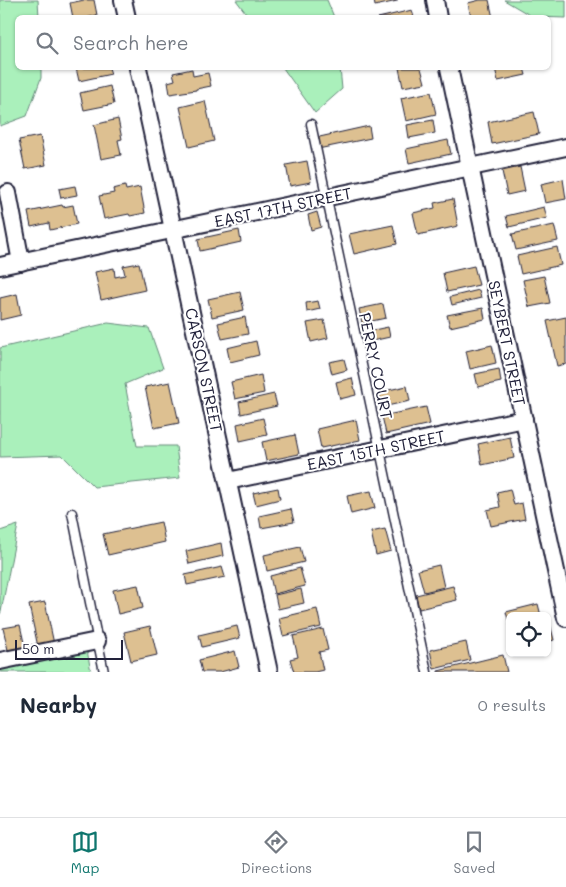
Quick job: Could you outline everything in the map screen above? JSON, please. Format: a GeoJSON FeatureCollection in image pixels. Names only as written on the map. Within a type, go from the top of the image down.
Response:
{"type":"FeatureCollection","features":[{"type":"Feature","properties":{"kind":"street"},"geometry":{"type":"LineString","coordinates":[[123,0],[126,15]]}},
{"type":"Feature","properties":{"kind":"street"},"geometry":{"type":"LineString","coordinates":[[435,0],[438,15]]}},
{"type":"Feature","properties":{"kind":"street","name":"CARSON STREET"},"geometry":{"type":"LineString","coordinates":[[138,70],[268,672]]}},
{"type":"Feature","properties":{"kind":"street","name":"SEYBERT STREET"},"geometry":{"type":"LineString","coordinates":[[449,70],[566,618]]}},
{"type":"Feature","properties":{"kind":"street","name":"EAST 17TH STREET"},"geometry":{"type":"LineString","coordinates":[[0,266],[566,147]]}},
{"type":"Feature","properties":{"kind":"street"},"geometry":{"type":"LineString","coordinates":[[8,193],[21,262]]}},
{"type":"Feature","properties":{"kind":"street","name":"EAST 15TH STREET"},"geometry":{"type":"LineString","coordinates":[[228,482],[524,419]]}},
{"type":"Feature","properties":{"kind":"street"},"geometry":{"type":"LineString","coordinates":[[0,661],[97,641]]}},
{"type":"Feature","properties":{"kind":"lane","name":"PERRY COURT"},"geometry":{"type":"LineString","coordinates":[[310,124],[427,672]]}},
{"type":"Feature","properties":{"kind":"lane"},"geometry":{"type":"LineString","coordinates":[[72,513],[104,672]]}},
{"type":"Feature","properties":{"kind":"green space"},"geometry":{"type":"Polygon","coordinates":[[[0,0],[38,0],[39,15],[15,15],[15,70],[41,70],[41,78],[27,116],[0,126],[0,0]]]}},
{"type":"Feature","properties":{"kind":"green space"},"geometry":{"type":"Polygon","coordinates":[[[236,0],[327,0],[333,15],[247,15],[236,0]]]}},
{"type":"Feature","properties":{"kind":"green space"},"geometry":{"type":"Polygon","coordinates":[[[504,0],[566,0],[566,18],[551,18],[551,15],[530,15],[504,0]]]}},
{"type":"Feature","properties":{"kind":"green space"},"geometry":{"type":"Polygon","coordinates":[[[284,70],[340,70],[342,89],[315,113],[284,70]]]}},
{"type":"Feature","properties":{"kind":"green space"},"geometry":{"type":"Polygon","coordinates":[[[108,323],[149,328],[163,368],[125,384],[137,446],[176,446],[180,478],[94,487],[62,455],[0,457],[0,348],[108,323]]]}},
{"type":"Feature","properties":{"kind":"green space"},"geometry":{"type":"Polygon","coordinates":[[[18,525],[1,612],[0,614],[0,531],[18,525]]]}},
{"type":"Feature","properties":{"kind":"green space"},"geometry":{"type":"Polygon","coordinates":[[[87,650],[91,672],[0,672],[0,668],[87,650]]]}},
{"type":"Feature","properties":{"kind":"building"},"geometry":{"type":"Polygon","coordinates":[[[94,0],[97,15],[72,15],[70,3],[94,0]]]}},
{"type":"Feature","properties":{"kind":"building"},"geometry":{"type":"Polygon","coordinates":[[[374,0],[397,0],[397,1],[375,6],[374,0]]]}},
{"type":"Feature","properties":{"kind":"building"},"geometry":{"type":"Polygon","coordinates":[[[489,0],[492,15],[470,15],[468,3],[489,0]]]}},
{"type":"Feature","properties":{"kind":"building"},"geometry":{"type":"Polygon","coordinates":[[[412,10],[413,15],[391,15],[412,10]]]}},
{"type":"Feature","properties":{"kind":"building"},"geometry":{"type":"Polygon","coordinates":[[[76,70],[110,70],[111,74],[79,81],[76,70]]]}},
{"type":"Feature","properties":{"kind":"building"},"geometry":{"type":"Polygon","coordinates":[[[192,70],[193,76],[208,73],[211,86],[170,94],[168,82],[175,80],[173,73],[192,70]]]}},
{"type":"Feature","properties":{"kind":"building"},"geometry":{"type":"Polygon","coordinates":[[[399,70],[422,70],[425,83],[403,87],[399,70]]]}},
{"type":"Feature","properties":{"kind":"building"},"geometry":{"type":"Polygon","coordinates":[[[495,70],[525,70],[526,75],[498,81],[495,70]]]}},
{"type":"Feature","properties":{"kind":"building"},"geometry":{"type":"Polygon","coordinates":[[[110,86],[114,104],[84,110],[80,93],[110,86]]]}},
{"type":"Feature","properties":{"kind":"building"},"geometry":{"type":"Polygon","coordinates":[[[431,92],[436,114],[406,121],[401,98],[431,92]]]}},
{"type":"Feature","properties":{"kind":"building"},"geometry":{"type":"Polygon","coordinates":[[[205,101],[214,141],[189,147],[180,107],[205,101]]]}},
{"type":"Feature","properties":{"kind":"building"},"geometry":{"type":"Polygon","coordinates":[[[534,112],[539,134],[492,144],[488,122],[534,112]]]}},
{"type":"Feature","properties":{"kind":"building"},"geometry":{"type":"Polygon","coordinates":[[[118,119],[122,139],[118,140],[121,155],[101,159],[94,125],[118,119]]]}},
{"type":"Feature","properties":{"kind":"building"},"geometry":{"type":"Polygon","coordinates":[[[433,120],[435,133],[409,138],[407,125],[433,120]]]}},
{"type":"Feature","properties":{"kind":"building"},"geometry":{"type":"Polygon","coordinates":[[[369,126],[371,138],[318,149],[315,138],[369,126]]]}},
{"type":"Feature","properties":{"kind":"building"},"geometry":{"type":"Polygon","coordinates":[[[40,136],[46,165],[25,169],[19,140],[40,136]]]}},
{"type":"Feature","properties":{"kind":"building"},"geometry":{"type":"Polygon","coordinates":[[[448,140],[451,154],[409,163],[406,149],[448,140]]]}},
{"type":"Feature","properties":{"kind":"building"},"geometry":{"type":"Polygon","coordinates":[[[307,161],[311,182],[290,186],[286,165],[307,161]]]}},
{"type":"Feature","properties":{"kind":"building"},"geometry":{"type":"Polygon","coordinates":[[[520,167],[525,191],[507,195],[502,171],[520,167]]]}},
{"type":"Feature","properties":{"kind":"building"},"geometry":{"type":"Polygon","coordinates":[[[563,179],[566,199],[545,203],[541,184],[563,179]]]}},
{"type":"Feature","properties":{"kind":"building"},"geometry":{"type":"Polygon","coordinates":[[[75,186],[77,195],[61,198],[59,189],[75,186]]]}},
{"type":"Feature","properties":{"kind":"building"},"geometry":{"type":"Polygon","coordinates":[[[125,186],[126,190],[140,187],[145,213],[104,219],[99,196],[114,193],[113,189],[125,186]]]}},
{"type":"Feature","properties":{"kind":"building"},"geometry":{"type":"Polygon","coordinates":[[[453,199],[458,226],[418,235],[413,213],[435,208],[434,203],[453,199]]]}},
{"type":"Feature","properties":{"kind":"building"},"geometry":{"type":"Polygon","coordinates":[[[62,205],[63,207],[73,205],[77,224],[50,230],[49,223],[31,227],[28,212],[62,205]]]}},
{"type":"Feature","properties":{"kind":"building"},"geometry":{"type":"Polygon","coordinates":[[[544,207],[547,218],[509,227],[506,216],[544,207]]]}},
{"type":"Feature","properties":{"kind":"building"},"geometry":{"type":"Polygon","coordinates":[[[317,212],[321,227],[311,230],[308,215],[317,212]]]}},
{"type":"Feature","properties":{"kind":"building"},"geometry":{"type":"Polygon","coordinates":[[[393,225],[397,244],[354,254],[349,234],[393,225]]]}},
{"type":"Feature","properties":{"kind":"building"},"geometry":{"type":"Polygon","coordinates":[[[554,225],[558,241],[516,250],[512,234],[554,225]]]}},
{"type":"Feature","properties":{"kind":"building"},"geometry":{"type":"Polygon","coordinates":[[[239,230],[241,242],[200,251],[198,239],[239,230]]]}},
{"type":"Feature","properties":{"kind":"building"},"geometry":{"type":"Polygon","coordinates":[[[557,247],[561,265],[521,274],[517,256],[557,247]]]}},
{"type":"Feature","properties":{"kind":"building"},"geometry":{"type":"Polygon","coordinates":[[[139,263],[145,290],[101,300],[95,272],[114,268],[115,277],[125,275],[123,266],[139,263]]]}},
{"type":"Feature","properties":{"kind":"building"},"geometry":{"type":"Polygon","coordinates":[[[474,266],[479,285],[447,292],[443,273],[474,266]]]}},
{"type":"Feature","properties":{"kind":"building"},"geometry":{"type":"Polygon","coordinates":[[[544,276],[550,303],[529,307],[523,280],[544,276]]]}},
{"type":"Feature","properties":{"kind":"building"},"geometry":{"type":"Polygon","coordinates":[[[479,290],[481,298],[452,305],[450,297],[479,290]]]}},
{"type":"Feature","properties":{"kind":"building"},"geometry":{"type":"Polygon","coordinates":[[[240,292],[244,310],[212,317],[208,299],[240,292]]]}},
{"type":"Feature","properties":{"kind":"building"},"geometry":{"type":"Polygon","coordinates":[[[17,294],[21,315],[0,320],[0,298],[17,294]]]}},
{"type":"Feature","properties":{"kind":"building"},"geometry":{"type":"Polygon","coordinates":[[[318,301],[320,309],[307,312],[306,303],[318,301]]]}},
{"type":"Feature","properties":{"kind":"building"},"geometry":{"type":"Polygon","coordinates":[[[383,304],[386,318],[362,323],[359,309],[383,304]]]}},
{"type":"Feature","properties":{"kind":"building"},"geometry":{"type":"Polygon","coordinates":[[[483,308],[485,319],[450,327],[447,315],[483,308]]]}},
{"type":"Feature","properties":{"kind":"building"},"geometry":{"type":"Polygon","coordinates":[[[245,317],[248,334],[222,339],[218,323],[245,317]]]}},
{"type":"Feature","properties":{"kind":"building"},"geometry":{"type":"Polygon","coordinates":[[[566,317],[566,364],[557,366],[547,321],[566,317]]]}},
{"type":"Feature","properties":{"kind":"building"},"geometry":{"type":"Polygon","coordinates":[[[324,320],[328,338],[311,342],[307,323],[324,320]]]}},
{"type":"Feature","properties":{"kind":"building"},"geometry":{"type":"Polygon","coordinates":[[[388,327],[390,337],[367,342],[364,332],[388,327]]]}},
{"type":"Feature","properties":{"kind":"building"},"geometry":{"type":"Polygon","coordinates":[[[256,341],[259,355],[230,362],[227,348],[256,341]]]}},
{"type":"Feature","properties":{"kind":"building"},"geometry":{"type":"Polygon","coordinates":[[[492,345],[496,363],[470,369],[466,351],[492,345]]]}},
{"type":"Feature","properties":{"kind":"building"},"geometry":{"type":"Polygon","coordinates":[[[344,359],[347,370],[332,374],[329,362],[344,359]]]}},
{"type":"Feature","properties":{"kind":"building"},"geometry":{"type":"Polygon","coordinates":[[[499,369],[501,382],[478,387],[475,374],[499,369]]]}},
{"type":"Feature","properties":{"kind":"building"},"geometry":{"type":"Polygon","coordinates":[[[261,375],[264,393],[235,399],[231,382],[261,375]]]}},
{"type":"Feature","properties":{"kind":"building"},"geometry":{"type":"Polygon","coordinates":[[[352,378],[356,395],[340,399],[336,382],[352,378]]]}},
{"type":"Feature","properties":{"kind":"building"},"geometry":{"type":"Polygon","coordinates":[[[170,382],[179,423],[154,428],[145,387],[170,382]]]}},
{"type":"Feature","properties":{"kind":"building"},"geometry":{"type":"Polygon","coordinates":[[[407,386],[410,401],[382,407],[379,392],[407,386]]]}},
{"type":"Feature","properties":{"kind":"building"},"geometry":{"type":"Polygon","coordinates":[[[274,394],[277,406],[241,414],[239,402],[274,394]]]}},
{"type":"Feature","properties":{"kind":"building"},"geometry":{"type":"Polygon","coordinates":[[[426,407],[430,424],[386,434],[382,416],[426,407]]]}},
{"type":"Feature","properties":{"kind":"building"},"geometry":{"type":"Polygon","coordinates":[[[263,418],[267,435],[240,441],[237,424],[263,418]]]}},
{"type":"Feature","properties":{"kind":"building"},"geometry":{"type":"Polygon","coordinates":[[[356,420],[360,440],[321,448],[317,429],[356,420]]]}},
{"type":"Feature","properties":{"kind":"building"},"geometry":{"type":"Polygon","coordinates":[[[295,435],[299,454],[266,461],[262,442],[295,435]]]}},
{"type":"Feature","properties":{"kind":"building"},"geometry":{"type":"Polygon","coordinates":[[[510,437],[514,458],[482,465],[478,444],[510,437]]]}},
{"type":"Feature","properties":{"kind":"building"},"geometry":{"type":"Polygon","coordinates":[[[278,488],[280,499],[256,505],[253,493],[278,488]]]}},
{"type":"Feature","properties":{"kind":"building"},"geometry":{"type":"Polygon","coordinates":[[[510,489],[514,505],[522,503],[525,519],[491,526],[487,510],[500,507],[497,492],[510,489]]]}},
{"type":"Feature","properties":{"kind":"building"},"geometry":{"type":"Polygon","coordinates":[[[371,491],[375,508],[351,514],[347,496],[371,491]]]}},
{"type":"Feature","properties":{"kind":"building"},"geometry":{"type":"Polygon","coordinates":[[[291,509],[294,522],[261,528],[259,516],[291,509]]]}},
{"type":"Feature","properties":{"kind":"building"},"geometry":{"type":"Polygon","coordinates":[[[161,522],[165,542],[108,555],[103,534],[161,522]]]}},
{"type":"Feature","properties":{"kind":"building"},"geometry":{"type":"Polygon","coordinates":[[[385,529],[391,551],[376,555],[371,532],[385,529]]]}},
{"type":"Feature","properties":{"kind":"building"},"geometry":{"type":"Polygon","coordinates":[[[221,543],[223,556],[189,564],[186,551],[221,543]]]}},
{"type":"Feature","properties":{"kind":"building"},"geometry":{"type":"Polygon","coordinates":[[[300,547],[304,562],[267,571],[264,555],[300,547]]]}},
{"type":"Feature","properties":{"kind":"building"},"geometry":{"type":"Polygon","coordinates":[[[439,565],[444,587],[424,592],[418,570],[439,565]]]}},
{"type":"Feature","properties":{"kind":"building"},"geometry":{"type":"Polygon","coordinates":[[[222,567],[225,577],[187,585],[185,575],[222,567]]]}},
{"type":"Feature","properties":{"kind":"building"},"geometry":{"type":"Polygon","coordinates":[[[300,568],[305,586],[274,594],[270,576],[300,568]]]}},
{"type":"Feature","properties":{"kind":"building"},"geometry":{"type":"Polygon","coordinates":[[[138,585],[143,608],[118,614],[113,590],[138,585]]]}},
{"type":"Feature","properties":{"kind":"building"},"geometry":{"type":"Polygon","coordinates":[[[453,586],[457,600],[419,609],[416,595],[453,586]]]}},
{"type":"Feature","properties":{"kind":"building"},"geometry":{"type":"Polygon","coordinates":[[[301,589],[304,603],[278,609],[275,595],[301,589]]]}},
{"type":"Feature","properties":{"kind":"building"},"geometry":{"type":"Polygon","coordinates":[[[45,602],[54,644],[38,647],[29,605],[45,602]]]}},
{"type":"Feature","properties":{"kind":"building"},"geometry":{"type":"Polygon","coordinates":[[[538,604],[540,612],[506,612],[538,604]]]}},
{"type":"Feature","properties":{"kind":"building"},"geometry":{"type":"Polygon","coordinates":[[[317,609],[321,627],[283,636],[279,618],[317,609]]]}},
{"type":"Feature","properties":{"kind":"building"},"geometry":{"type":"Polygon","coordinates":[[[20,625],[25,647],[8,650],[3,628],[20,625]]]}},
{"type":"Feature","properties":{"kind":"building"},"geometry":{"type":"Polygon","coordinates":[[[150,626],[157,655],[131,661],[124,632],[150,626]]]}},
{"type":"Feature","properties":{"kind":"building"},"geometry":{"type":"Polygon","coordinates":[[[237,626],[240,638],[202,647],[199,635],[237,626]]]}},
{"type":"Feature","properties":{"kind":"building"},"geometry":{"type":"Polygon","coordinates":[[[551,628],[554,640],[551,641],[551,628]]]}},
{"type":"Feature","properties":{"kind":"building"},"geometry":{"type":"Polygon","coordinates":[[[323,629],[328,650],[319,652],[323,670],[294,672],[290,659],[298,657],[293,636],[323,629]]]}},
{"type":"Feature","properties":{"kind":"building"},"geometry":{"type":"Polygon","coordinates":[[[466,642],[470,660],[434,669],[430,650],[466,642]]]}},
{"type":"Feature","properties":{"kind":"building"},"geometry":{"type":"Polygon","coordinates":[[[235,651],[239,667],[220,672],[202,672],[199,660],[235,651]]]}},
{"type":"Feature","properties":{"kind":"building"},"geometry":{"type":"Polygon","coordinates":[[[503,655],[507,672],[438,672],[438,671],[503,655]]]}}]}
